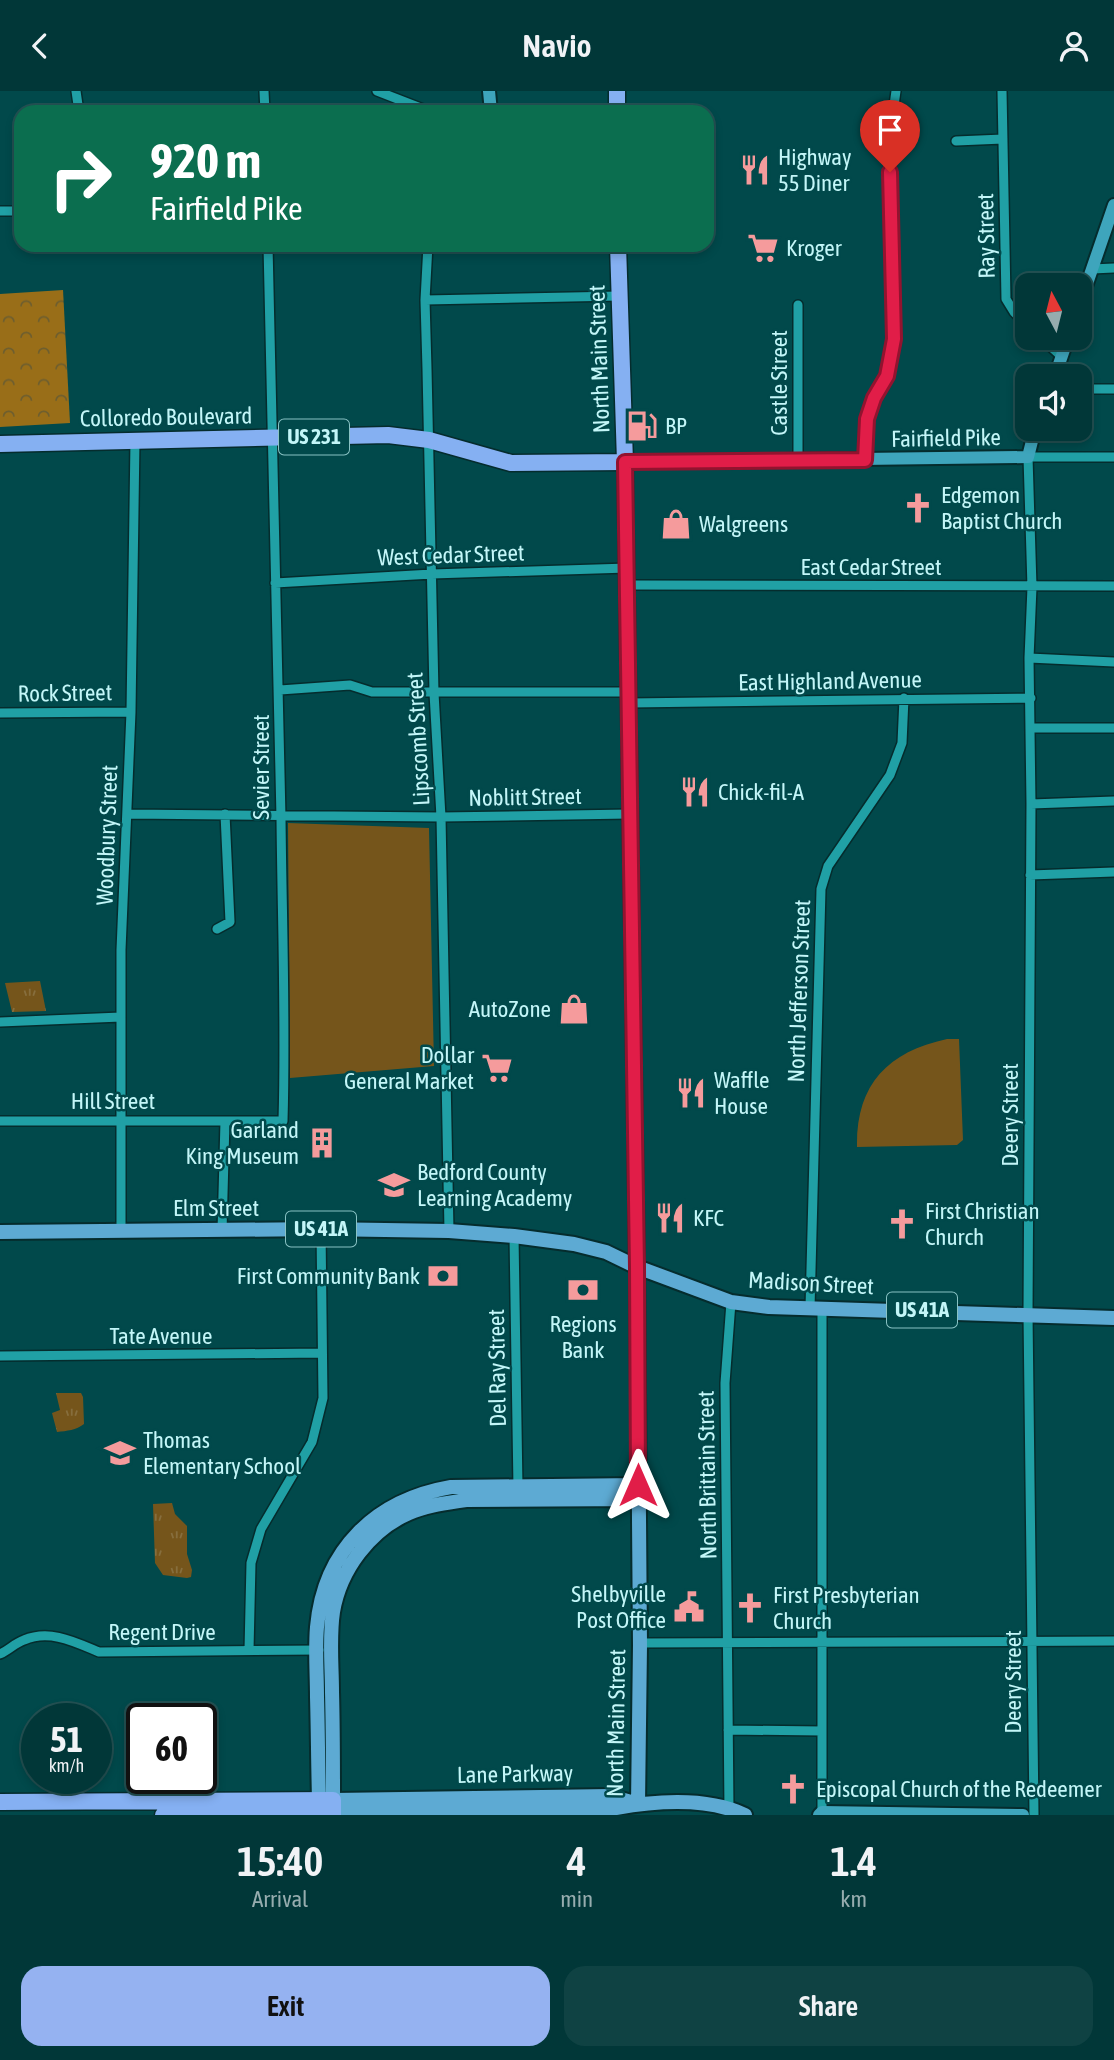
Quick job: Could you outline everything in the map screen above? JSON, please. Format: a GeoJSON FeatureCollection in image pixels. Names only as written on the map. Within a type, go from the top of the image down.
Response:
{"type":"FeatureCollection","features":[{"type":"Feature","properties":{"kind":"highway","name":"North Main Street"},"geometry":{"type":"LineString","coordinates":[[618,252],[625,462]]}},
{"type":"Feature","properties":{"kind":"highway","name":"Colloredo Boulevard"},"geometry":{"type":"LineString","coordinates":[[0,444],[388,435],[429,440],[511,463],[625,462]]}},
{"type":"Feature","properties":{"kind":"highway","name":"Lane Parkway"},"geometry":{"type":"LineString","coordinates":[[0,1801],[326,1809]]}},
{"type":"Feature","properties":{"kind":"highway","name":"Lane Parkway"},"geometry":{"type":"LineString","coordinates":[[163,1815],[326,1809]]}},
{"type":"Feature","properties":{"kind":"main road","name":"North Main Street"},"geometry":{"type":"LineString","coordinates":[[625,462],[637,1267],[640,1643],[638,1809]]}},
{"type":"Feature","properties":{"kind":"main road","name":"Elm Street"},"geometry":{"type":"LineString","coordinates":[[0,1232],[449,1231],[514,1235],[574,1244],[606,1252],[637,1267]]}},
{"type":"Feature","properties":{"kind":"main road","name":"Madison Street"},"geometry":{"type":"LineString","coordinates":[[637,1267],[731,1302],[769,1307],[1114,1318]]}},
{"type":"Feature","properties":{"kind":"main road"},"geometry":{"type":"LineString","coordinates":[[326,1809],[324,1650],[320,1612],[329,1576],[353,1539],[370,1521],[400,1501],[430,1490],[450,1487],[518,1485],[638,1492]]}},
{"type":"Feature","properties":{"kind":"main road"},"geometry":{"type":"LineString","coordinates":[[324,1650],[337,1595],[349,1567],[380,1530],[407,1513],[466,1500],[518,1500],[638,1492]]}},
{"type":"Feature","properties":{"kind":"main road","name":"Lane Parkway"},"geometry":{"type":"LineString","coordinates":[[326,1809],[421,1806],[638,1809],[695,1803],[744,1815]]}},
{"type":"Feature","properties":{"kind":"street"},"geometry":{"type":"LineString","coordinates":[[377,91],[412,105]]}},
{"type":"Feature","properties":{"kind":"street"},"geometry":{"type":"LineString","coordinates":[[865,460],[867,419],[874,398],[887,376],[894,339],[890,195],[891,126],[896,91]]}},
{"type":"Feature","properties":{"kind":"street","name":"Ray Street"},"geometry":{"type":"LineString","coordinates":[[1002,91],[1006,299],[1015,313]]}},
{"type":"Feature","properties":{"kind":"street"},"geometry":{"type":"LineString","coordinates":[[956,141],[1003,139]]}},
{"type":"Feature","properties":{"kind":"street"},"geometry":{"type":"LineString","coordinates":[[1090,273],[1114,205]]}},
{"type":"Feature","properties":{"kind":"street","name":"Sevier Street"},"geometry":{"type":"LineString","coordinates":[[225,1121],[283,1121],[285,1049],[280,690],[275,583],[268,252]]}},
{"type":"Feature","properties":{"kind":"street","name":"Lipscomb Street"},"geometry":{"type":"LineString","coordinates":[[428,252],[425,300],[434,693],[441,817],[449,1231]]}},
{"type":"Feature","properties":{"kind":"street"},"geometry":{"type":"LineString","coordinates":[[1092,268],[1114,268]]}},
{"type":"Feature","properties":{"kind":"street"},"geometry":{"type":"LineString","coordinates":[[425,300],[620,296]]}},
{"type":"Feature","properties":{"kind":"street","name":"Castle Street"},"geometry":{"type":"LineString","coordinates":[[797,305],[798,460]]}},
{"type":"Feature","properties":{"kind":"street"},"geometry":{"type":"LineString","coordinates":[[1054,350],[1061,356]]}},
{"type":"Feature","properties":{"kind":"street"},"geometry":{"type":"LineString","coordinates":[[1059,364],[1063,350]]}},
{"type":"Feature","properties":{"kind":"street"},"geometry":{"type":"LineString","coordinates":[[1092,389],[1114,389]]}},
{"type":"Feature","properties":{"kind":"street","name":"Woodbury Street"},"geometry":{"type":"LineString","coordinates":[[121,1231],[121,950],[131,712],[135,440]]}},
{"type":"Feature","properties":{"kind":"street","name":"Fairfield Pike"},"geometry":{"type":"LineString","coordinates":[[625,462],[1028,457],[1032,441]]}},
{"type":"Feature","properties":{"kind":"street"},"geometry":{"type":"LineString","coordinates":[[1028,457],[1114,457]]}},
{"type":"Feature","properties":{"kind":"street","name":"Deery Street"},"geometry":{"type":"LineString","coordinates":[[1028,457],[1032,587],[1029,658],[1031,804],[1028,1314],[1034,1815]]}},
{"type":"Feature","properties":{"kind":"street","name":"West Cedar Street"},"geometry":{"type":"LineString","coordinates":[[275,583],[628,568]]}},
{"type":"Feature","properties":{"kind":"street","name":"East Cedar Street"},"geometry":{"type":"LineString","coordinates":[[628,585],[1114,586]]}},
{"type":"Feature","properties":{"kind":"street"},"geometry":{"type":"LineString","coordinates":[[1029,658],[1114,662]]}},
{"type":"Feature","properties":{"kind":"street","name":"East Highland Avenue"},"geometry":{"type":"LineString","coordinates":[[280,690],[350,685],[372,692],[629,698],[1031,698]]}},
{"type":"Feature","properties":{"kind":"street","name":"North Jefferson Street"},"geometry":{"type":"LineString","coordinates":[[821,1814],[822,1643],[816,1308],[821,889],[828,866],[890,775],[902,743],[904,698]]}},
{"type":"Feature","properties":{"kind":"street","name":"Rock Street"},"geometry":{"type":"LineString","coordinates":[[0,713],[131,712]]}},
{"type":"Feature","properties":{"kind":"street"},"geometry":{"type":"LineString","coordinates":[[1031,728],[1114,728]]}},
{"type":"Feature","properties":{"kind":"street"},"geometry":{"type":"LineString","coordinates":[[1031,804],[1114,801]]}},
{"type":"Feature","properties":{"kind":"street","name":"Noblitt Street"},"geometry":{"type":"LineString","coordinates":[[128,814],[441,817],[629,814]]}},
{"type":"Feature","properties":{"kind":"street"},"geometry":{"type":"LineString","coordinates":[[217,929],[230,922],[225,814]]}},
{"type":"Feature","properties":{"kind":"street"},"geometry":{"type":"LineString","coordinates":[[1030,875],[1114,872]]}},
{"type":"Feature","properties":{"kind":"street"},"geometry":{"type":"LineString","coordinates":[[0,1022],[121,1017]]}},
{"type":"Feature","properties":{"kind":"street","name":"Hill Street"},"geometry":{"type":"LineString","coordinates":[[0,1121],[225,1121]]}},
{"type":"Feature","properties":{"kind":"street"},"geometry":{"type":"LineString","coordinates":[[222,1231],[225,1121]]}},
{"type":"Feature","properties":{"kind":"street"},"geometry":{"type":"LineString","coordinates":[[249,1650],[251,1563],[261,1529],[312,1442],[323,1398],[321,1230]]}},
{"type":"Feature","properties":{"kind":"street","name":"Del Ray Street"},"geometry":{"type":"LineString","coordinates":[[514,1235],[518,1500]]}},
{"type":"Feature","properties":{"kind":"street","name":"North Brittain Street"},"geometry":{"type":"LineString","coordinates":[[729,1811],[725,1383],[731,1302]]}},
{"type":"Feature","properties":{"kind":"street","name":"Tate Avenue"},"geometry":{"type":"LineString","coordinates":[[0,1356],[322,1353]]}},
{"type":"Feature","properties":{"kind":"street","name":"Regent Drive"},"geometry":{"type":"LineString","coordinates":[[0,1654],[23,1640],[47,1634],[99,1652],[324,1650]]}},
{"type":"Feature","properties":{"kind":"street"},"geometry":{"type":"LineString","coordinates":[[640,1643],[1114,1641]]}},
{"type":"Feature","properties":{"kind":"street"},"geometry":{"type":"LineString","coordinates":[[728,1730],[822,1731]]}},
{"type":"Feature","properties":{"kind":"street"},"geometry":{"type":"LineString","coordinates":[[821,1814],[1023,1815]]}},
{"type":"Feature","properties":{"kind":"green space"},"geometry":{"type":"Polygon","coordinates":[[[63,290],[70,423],[0,427],[0,294],[63,290]]]}},
{"type":"Feature","properties":{"kind":"green space"},"geometry":{"type":"Polygon","coordinates":[[[288,823],[429,828],[434,1066],[290,1078],[288,823]]]}},
{"type":"Feature","properties":{"kind":"green space"},"geometry":{"type":"Polygon","coordinates":[[[40,981],[46,1011],[12,1012],[5,983],[40,981]]]}},
{"type":"Feature","properties":{"kind":"green space"},"geometry":{"type":"Polygon","coordinates":[[[947,1039],[959,1039],[963,1140],[957,1145],[857,1147],[862,1106],[879,1075],[907,1053],[947,1039]]]}},
{"type":"Feature","properties":{"kind":"green space"},"geometry":{"type":"Polygon","coordinates":[[[56,1393],[81,1393],[84,1424],[75,1429],[57,1432],[52,1413],[60,1410],[56,1393]]]}},
{"type":"Feature","properties":{"kind":"green space"},"geometry":{"type":"Polygon","coordinates":[[[172,1503],[175,1514],[187,1526],[187,1554],[192,1570],[191,1577],[187,1578],[163,1575],[155,1563],[153,1504],[172,1503]]]}},
{"type":"Feature","properties":{"kind":"place","name":"Highway 55 Diner"},"geometry":{"type":"Point","coordinates":[755,170]}},
{"type":"Feature","properties":{"kind":"place","name":"Kroger"},"geometry":{"type":"Point","coordinates":[763,248]}},
{"type":"Feature","properties":{"kind":"place","name":"BP"},"geometry":{"type":"Point","coordinates":[642,426]}},
{"type":"Feature","properties":{"kind":"place","name":"Edgemon Baptist Church"},"geometry":{"type":"Point","coordinates":[918,508]}},
{"type":"Feature","properties":{"kind":"place","name":"Walgreens"},"geometry":{"type":"Point","coordinates":[676,524]}},
{"type":"Feature","properties":{"kind":"place","name":"Chick-fil-A"},"geometry":{"type":"Point","coordinates":[695,792]}},
{"type":"Feature","properties":{"kind":"place","name":"AutoZone"},"geometry":{"type":"Point","coordinates":[574,1009]}},
{"type":"Feature","properties":{"kind":"place","name":"Dollar General Market"},"geometry":{"type":"Point","coordinates":[497,1068]}},
{"type":"Feature","properties":{"kind":"place","name":"Waffle House"},"geometry":{"type":"Point","coordinates":[691,1093]}},
{"type":"Feature","properties":{"kind":"place","name":"Garland King Museum"},"geometry":{"type":"Point","coordinates":[322,1143]}},
{"type":"Feature","properties":{"kind":"place","name":"Bedford County Learning Academy"},"geometry":{"type":"Point","coordinates":[394,1185]}},
{"type":"Feature","properties":{"kind":"place","name":"KFC"},"geometry":{"type":"Point","coordinates":[670,1218]}},
{"type":"Feature","properties":{"kind":"place","name":"First Christian Church"},"geometry":{"type":"Point","coordinates":[902,1224]}},
{"type":"Feature","properties":{"kind":"place","name":"First Community Bank"},"geometry":{"type":"Point","coordinates":[443,1276]}},
{"type":"Feature","properties":{"kind":"place","name":"Regions Bank"},"geometry":{"type":"Point","coordinates":[583,1290]}},
{"type":"Feature","properties":{"kind":"place","name":"Thomas Elementary School"},"geometry":{"type":"Point","coordinates":[120,1453]}},
{"type":"Feature","properties":{"kind":"place","name":"Shelbyville Post Office"},"geometry":{"type":"Point","coordinates":[689,1607]}},
{"type":"Feature","properties":{"kind":"place","name":"First Presbyterian Church"},"geometry":{"type":"Point","coordinates":[750,1608]}},
{"type":"Feature","properties":{"kind":"place","name":"Episcopal Church of the Redeemer"},"geometry":{"type":"Point","coordinates":[793,1789]}},
{"type":"Feature","properties":{"kind":"route"},"geometry":{"type":"LineString","coordinates":[[638,1485],[625,462],[865,460],[867,419],[874,398],[887,376],[894,339],[890,172]]}}]}
